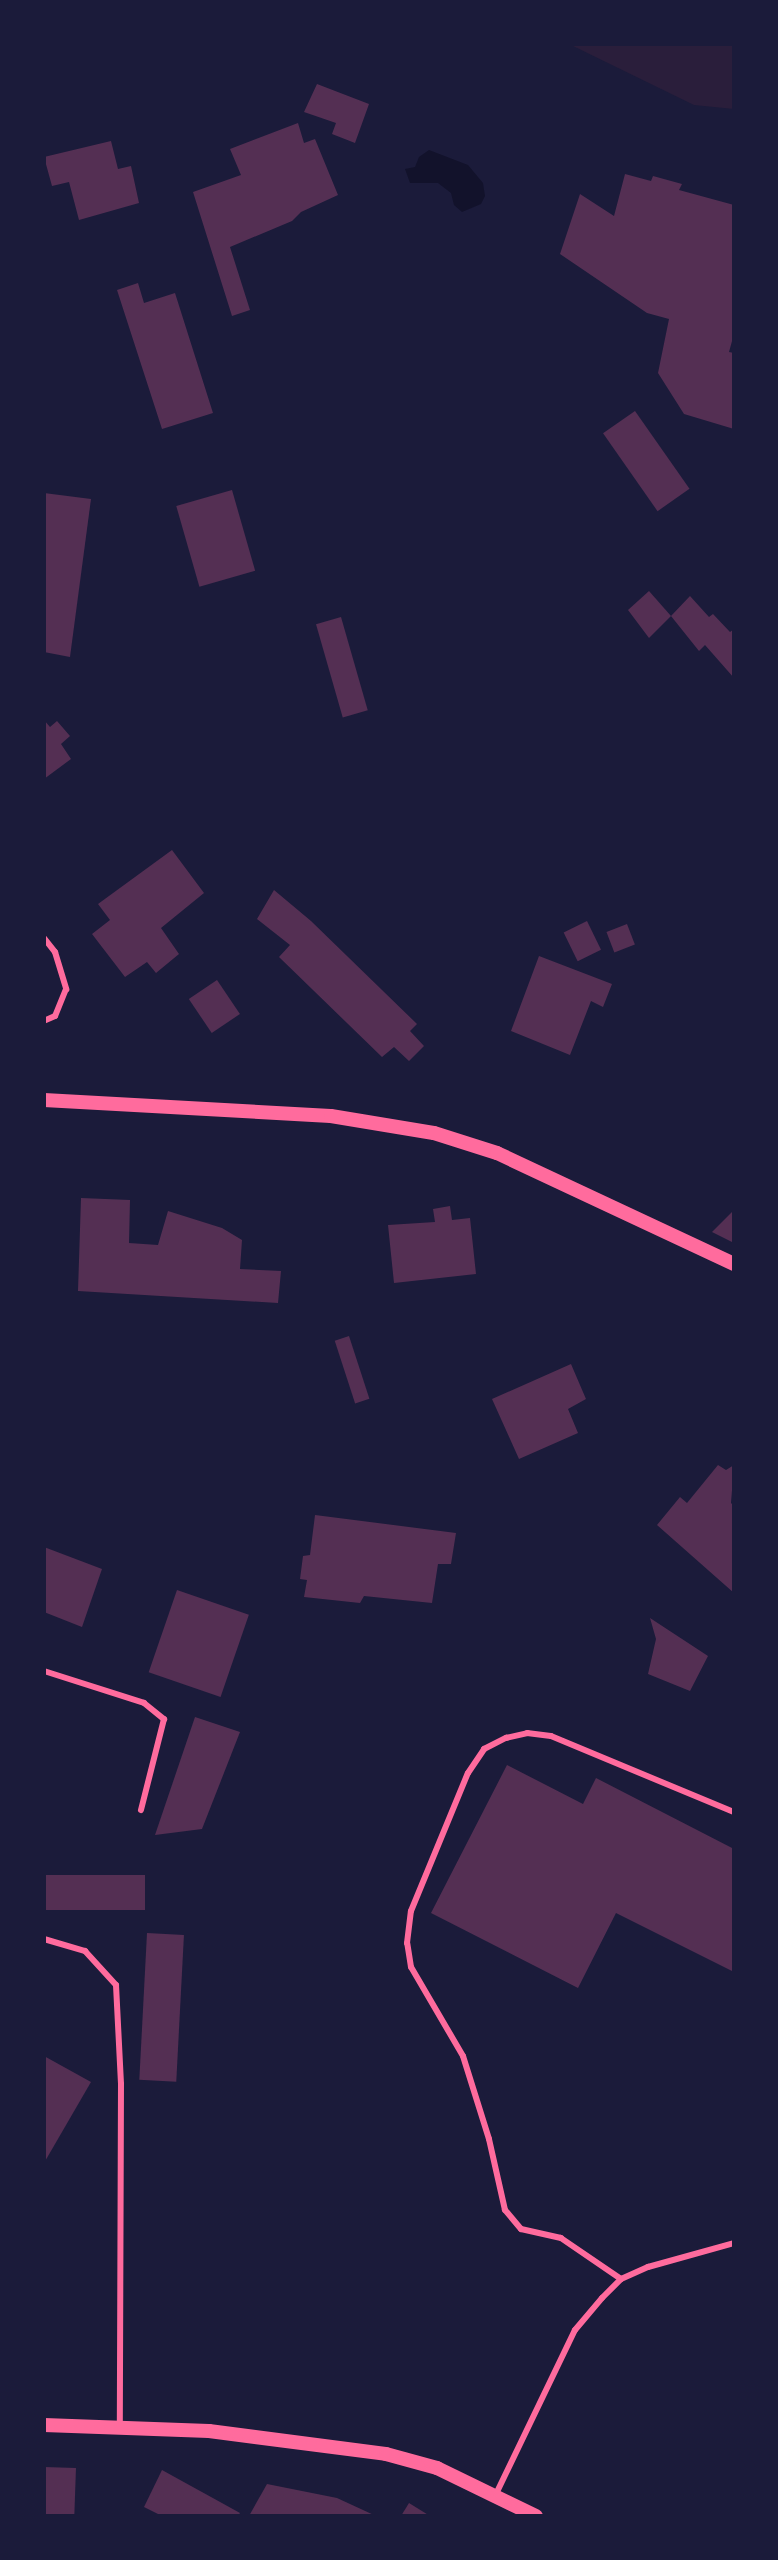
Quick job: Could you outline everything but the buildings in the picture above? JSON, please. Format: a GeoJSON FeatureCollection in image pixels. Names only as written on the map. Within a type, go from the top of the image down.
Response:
{"type":"FeatureCollection","features":[{"type":"Feature","properties":{"kind":"street"},"geometry":{"type":"LineString","coordinates":[[44,1100],[331,1116],[434,1133],[497,1153],[734,1264]]}},
{"type":"Feature","properties":{"kind":"street"},"geometry":{"type":"LineString","coordinates":[[44,2425],[209,2431],[386,2454],[437,2468],[536,2516]]}},
{"type":"Feature","properties":{"kind":"lane"},"geometry":{"type":"LineString","coordinates":[[44,938],[55,952],[66,989],[55,1016],[44,1021]]}},
{"type":"Feature","properties":{"kind":"lane"},"geometry":{"type":"LineString","coordinates":[[44,1671],[144,1703],[164,1719],[141,1810]]}},
{"type":"Feature","properties":{"kind":"lane"},"geometry":{"type":"LineString","coordinates":[[621,2279],[561,2238],[521,2229],[505,2210],[489,2139],[463,2056],[411,1967],[407,1943],[411,1911],[468,1773],[484,1749],[506,1738],[527,1733],[551,1736],[734,1812]]}},
{"type":"Feature","properties":{"kind":"lane"},"geometry":{"type":"LineString","coordinates":[[44,1939],[85,1951],[116,1985],[121,2084],[120,2428]]}},
{"type":"Feature","properties":{"kind":"lane"},"geometry":{"type":"LineString","coordinates":[[496,2494],[575,2330],[621,2279],[648,2267],[734,2243]]}},
{"type":"Feature","properties":{"kind":"shaded area"},"geometry":{"type":"Polygon","coordinates":[[[569,44],[734,44],[734,109],[694,105],[569,44]]]}},
{"type":"Feature","properties":{"kind":"shaded area"},"geometry":{"type":"Polygon","coordinates":[[[429,150],[468,165],[483,183],[485,196],[481,204],[462,212],[454,205],[451,193],[438,183],[410,183],[405,169],[415,167],[419,157],[429,150]]]}}]}
